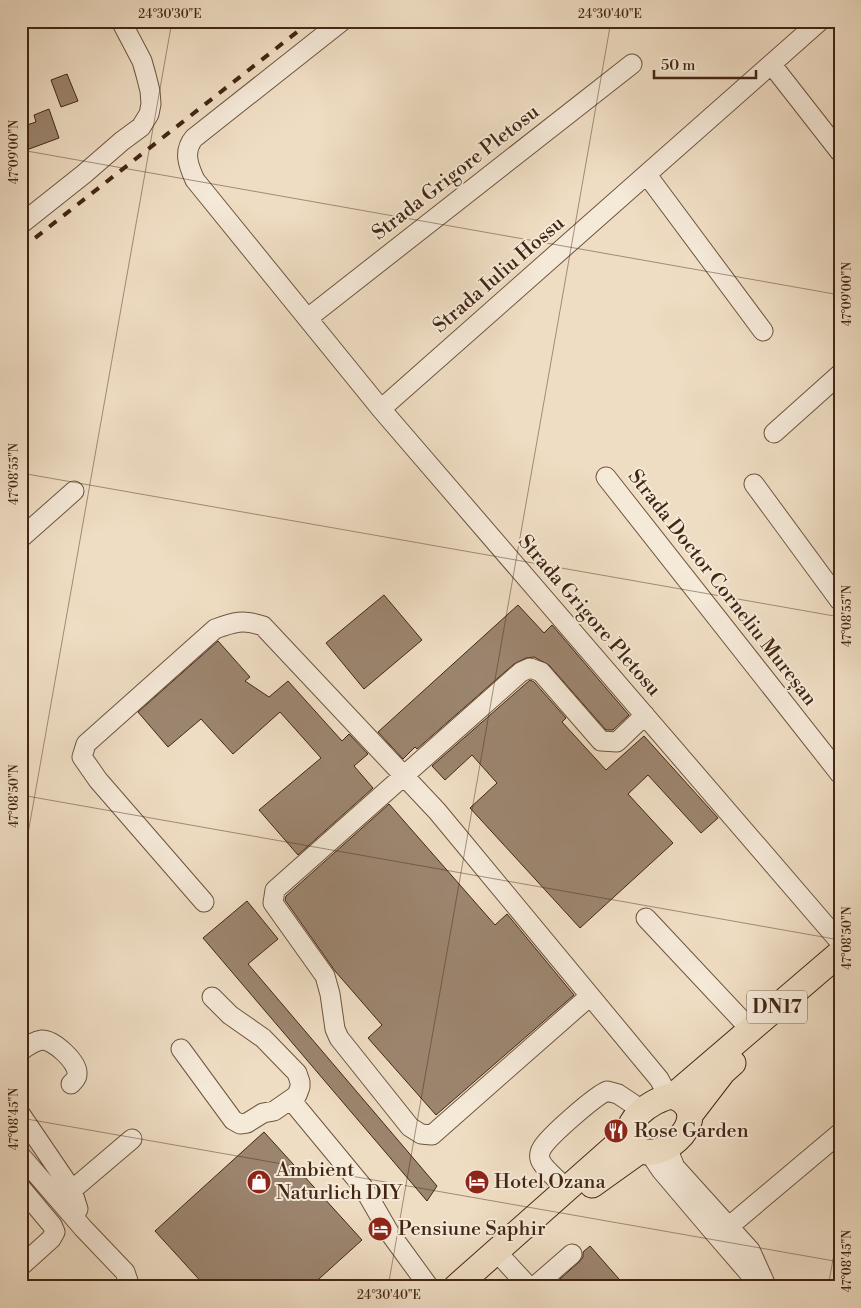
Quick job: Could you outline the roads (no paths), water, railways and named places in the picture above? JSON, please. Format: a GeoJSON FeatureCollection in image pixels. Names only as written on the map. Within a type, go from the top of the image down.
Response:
{"type":"FeatureCollection","features":[{"type":"Feature","properties":{"kind":"main road","name":"DN17"},"geometry":{"type":"LineString","coordinates":[[671,1097],[840,953]]}},
{"type":"Feature","properties":{"kind":"main road","name":"DN17"},"geometry":{"type":"LineString","coordinates":[[690,1115],[723,1072],[840,968]]}},
{"type":"Feature","properties":{"kind":"main road"},"geometry":{"type":"LineString","coordinates":[[456,1287],[566,1188],[646,1138],[681,1136],[689,1125],[690,1115],[684,1102],[671,1097],[652,1103],[646,1138],[476,1287]]}},
{"type":"Feature","properties":{"kind":"street"},"geometry":{"type":"LineString","coordinates":[[21,224],[122,141],[141,128],[148,114],[151,104],[150,91],[142,61],[121,21]]}},
{"type":"Feature","properties":{"kind":"street","name":"Strada Grigore Pletosu"},"geometry":{"type":"LineString","coordinates":[[342,21],[194,138],[187,151],[188,165],[195,180],[381,409],[840,942]]}},
{"type":"Feature","properties":{"kind":"street","name":"Strada Iuliu Hossu"},"geometry":{"type":"LineString","coordinates":[[381,409],[820,21]]}},
{"type":"Feature","properties":{"kind":"street","name":"Strada Grigore Pletosu"},"geometry":{"type":"LineString","coordinates":[[308,318],[632,64]]}},
{"type":"Feature","properties":{"kind":"street"},"geometry":{"type":"LineString","coordinates":[[772,65],[840,152]]}},
{"type":"Feature","properties":{"kind":"street"},"geometry":{"type":"LineString","coordinates":[[647,175],[763,331]]}},
{"type":"Feature","properties":{"kind":"street"},"geometry":{"type":"LineString","coordinates":[[774,433],[840,374]]}},
{"type":"Feature","properties":{"kind":"street","name":"Strada Doctor Corneliu Mureșan"},"geometry":{"type":"LineString","coordinates":[[606,478],[840,774]]}},
{"type":"Feature","properties":{"kind":"street"},"geometry":{"type":"LineString","coordinates":[[754,484],[840,601]]}},
{"type":"Feature","properties":{"kind":"street"},"geometry":{"type":"LineString","coordinates":[[21,538],[74,491]]}},
{"type":"Feature","properties":{"kind":"street"},"geometry":{"type":"LineString","coordinates":[[204,902],[98,780],[82,757],[86,744],[215,629],[233,622],[249,621],[263,626],[437,811],[659,1079],[671,1097]]}},
{"type":"Feature","properties":{"kind":"street"},"geometry":{"type":"LineString","coordinates":[[590,996],[432,1135],[421,1134],[410,1127],[339,1038],[335,1029],[330,994],[325,976],[273,903],[275,890],[521,672],[530,668],[541,672],[601,741],[616,742],[645,715]]}},
{"type":"Feature","properties":{"kind":"street"},"geometry":{"type":"LineString","coordinates":[[646,918],[751,1030]]}},
{"type":"Feature","properties":{"kind":"street"},"geometry":{"type":"LineString","coordinates":[[182,1049],[233,1120],[240,1124],[274,1111],[297,1095],[300,1087],[298,1073],[263,1038],[230,1016],[212,997]]}},
{"type":"Feature","properties":{"kind":"street"},"geometry":{"type":"LineString","coordinates":[[21,1051],[34,1042],[41,1040],[53,1044],[68,1056],[76,1068],[78,1073],[76,1079],[71,1084]]}},
{"type":"Feature","properties":{"kind":"street"},"geometry":{"type":"LineString","coordinates":[[566,1188],[540,1161],[542,1148],[593,1099],[607,1091],[618,1094],[646,1138],[661,1170],[723,1232],[749,1273],[767,1286]]}},
{"type":"Feature","properties":{"kind":"street"},"geometry":{"type":"LineString","coordinates":[[291,1100],[363,1187],[389,1232],[429,1287]]}},
{"type":"Feature","properties":{"kind":"street"},"geometry":{"type":"LineString","coordinates":[[21,1115],[72,1190],[78,1209],[74,1217]]}},
{"type":"Feature","properties":{"kind":"street"},"geometry":{"type":"LineString","coordinates":[[723,1232],[840,1133]]}},
{"type":"Feature","properties":{"kind":"street"},"geometry":{"type":"LineString","coordinates":[[72,1190],[132,1139]]}},
{"type":"Feature","properties":{"kind":"street"},"geometry":{"type":"LineString","coordinates":[[21,1156],[125,1272],[130,1287]]}},
{"type":"Feature","properties":{"kind":"street"},"geometry":{"type":"LineString","coordinates":[[21,1188],[52,1225],[55,1232],[51,1239],[21,1266]]}},
{"type":"Feature","properties":{"kind":"street"},"geometry":{"type":"LineString","coordinates":[[534,1287],[572,1254]]}},
{"type":"Feature","properties":{"kind":"street"},"geometry":{"type":"LineString","coordinates":[[505,1261],[529,1287]]}},
{"type":"Feature","properties":{"kind":"railway"},"geometry":{"type":"LineString","coordinates":[[21,249],[311,21]]}},
{"type":"Feature","properties":{"kind":"place","name":"Rose Garden"},"geometry":{"type":"Point","coordinates":[616,1131]}},
{"type":"Feature","properties":{"kind":"place","name":"Ambient Naturlich DIY"},"geometry":{"type":"Point","coordinates":[259,1182]}},
{"type":"Feature","properties":{"kind":"place","name":"Hotel Ozana"},"geometry":{"type":"Point","coordinates":[477,1182]}},
{"type":"Feature","properties":{"kind":"place","name":"Pensiune Saphir"},"geometry":{"type":"Point","coordinates":[380,1229]}}]}
